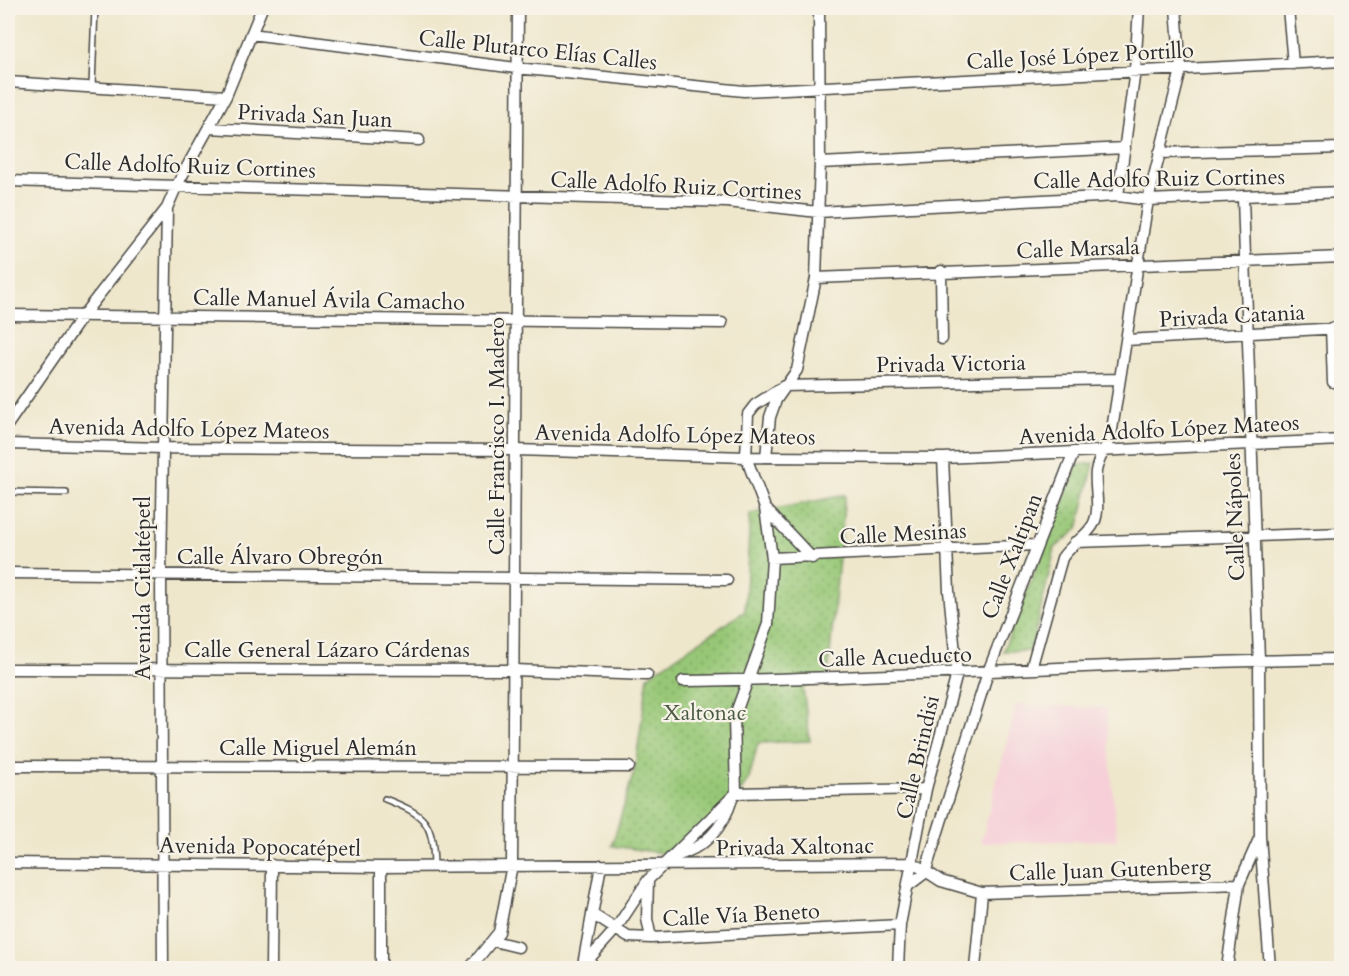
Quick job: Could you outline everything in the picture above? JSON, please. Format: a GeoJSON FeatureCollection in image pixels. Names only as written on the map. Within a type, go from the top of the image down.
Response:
{"type":"FeatureCollection","features":[{"type":"Feature","properties":{"kind":"street"},"geometry":{"type":"LineString","coordinates":[[8,424],[84,314],[167,208],[177,184],[226,96],[262,8]]}},
{"type":"Feature","properties":{"kind":"street","name":"Calle Francisco I. Madero"},"geometry":{"type":"LineString","coordinates":[[470,969],[493,941],[503,921],[512,865],[516,576],[515,196],[518,8]]}},
{"type":"Feature","properties":{"kind":"street"},"geometry":{"type":"LineString","coordinates":[[766,457],[770,417],[784,387],[797,370],[816,278],[820,163],[819,8]]}},
{"type":"Feature","properties":{"kind":"street"},"geometry":{"type":"LineString","coordinates":[[1118,196],[1135,70],[1139,8]]}},
{"type":"Feature","properties":{"kind":"street"},"geometry":{"type":"LineString","coordinates":[[1031,669],[1062,558],[1074,542],[1087,533],[1094,523],[1097,511],[1096,470],[1111,436],[1148,200],[1181,70],[1176,8]]}},
{"type":"Feature","properties":{"kind":"street"},"geometry":{"type":"LineString","coordinates":[[1288,8],[1293,64]]}},
{"type":"Feature","properties":{"kind":"street","name":"Calle Plutarco Elías Calles"},"geometry":{"type":"LineString","coordinates":[[251,33],[516,68],[744,91],[820,87]]}},
{"type":"Feature","properties":{"kind":"street","name":"Calle José López Portillo"},"geometry":{"type":"LineString","coordinates":[[820,87],[1341,61]]}},
{"type":"Feature","properties":{"kind":"street"},"geometry":{"type":"LineString","coordinates":[[8,82],[226,96]]}},
{"type":"Feature","properties":{"kind":"street","name":"Privada San Juan"},"geometry":{"type":"LineString","coordinates":[[208,128],[419,140]]}},
{"type":"Feature","properties":{"kind":"street"},"geometry":{"type":"LineString","coordinates":[[820,163],[1125,148]]}},
{"type":"Feature","properties":{"kind":"street"},"geometry":{"type":"LineString","coordinates":[[1159,153],[1341,148]]}},
{"type":"Feature","properties":{"kind":"street","name":"Calle Adolfo Ruiz Cortines"},"geometry":{"type":"LineString","coordinates":[[8,181],[177,184],[727,202],[818,212],[1118,196],[1148,200],[1243,198],[1341,192]]}},
{"type":"Feature","properties":{"kind":"street","name":"Calle Nápoles"},"geometry":{"type":"LineString","coordinates":[[1243,198],[1259,660],[1260,836],[1270,969]]}},
{"type":"Feature","properties":{"kind":"street","name":"Avenida Citlaltépetl"},"geometry":{"type":"LineString","coordinates":[[163,969],[161,574],[167,208]]}},
{"type":"Feature","properties":{"kind":"street","name":"Calle Marsala"},"geometry":{"type":"LineString","coordinates":[[816,278],[941,271],[1138,267],[1341,257]]}},
{"type":"Feature","properties":{"kind":"street"},"geometry":{"type":"LineString","coordinates":[[941,271],[942,339]]}},
{"type":"Feature","properties":{"kind":"street","name":"Calle Manuel Ávila Camacho"},"geometry":{"type":"LineString","coordinates":[[8,315],[84,314],[515,322],[722,322]]}},
{"type":"Feature","properties":{"kind":"street"},"geometry":{"type":"LineString","coordinates":[[1333,382],[1336,328]]}},
{"type":"Feature","properties":{"kind":"street","name":"Privada Catania"},"geometry":{"type":"LineString","coordinates":[[1126,340],[1248,335],[1336,328]]}},
{"type":"Feature","properties":{"kind":"street","name":"Privada Victoria"},"geometry":{"type":"LineString","coordinates":[[784,387],[1119,379]]}},
{"type":"Feature","properties":{"kind":"street"},"geometry":{"type":"LineString","coordinates":[[734,795],[735,718],[768,624],[772,558],[765,508],[746,458],[748,414],[755,405],[784,387]]}},
{"type":"Feature","properties":{"kind":"street","name":"Avenida Adolfo López Mateos"},"geometry":{"type":"LineString","coordinates":[[8,444],[162,448],[516,450],[746,458],[943,458],[1073,454],[1104,450],[1251,442],[1341,440]]}},
{"type":"Feature","properties":{"kind":"street","name":"Calle Xaltipan"},"geometry":{"type":"LineString","coordinates":[[988,672],[1035,545],[1073,454]]}},
{"type":"Feature","properties":{"kind":"street","name":"Calle Brindisi"},"geometry":{"type":"LineString","coordinates":[[898,969],[900,925],[926,789],[957,674],[943,458]]}},
{"type":"Feature","properties":{"kind":"street"},"geometry":{"type":"LineString","coordinates":[[765,508],[812,558]]}},
{"type":"Feature","properties":{"kind":"street"},"geometry":{"type":"LineString","coordinates":[[1074,542],[1341,533]]}},
{"type":"Feature","properties":{"kind":"street","name":"Calle Mesinas"},"geometry":{"type":"LineString","coordinates":[[772,558],[812,558],[1035,545]]}},
{"type":"Feature","properties":{"kind":"street","name":"Calle Álvaro Obregón"},"geometry":{"type":"LineString","coordinates":[[8,573],[516,576],[727,580]]}},
{"type":"Feature","properties":{"kind":"street","name":"Calle Acueducto"},"geometry":{"type":"LineString","coordinates":[[683,681],[957,674],[1259,660],[1341,659]]}},
{"type":"Feature","properties":{"kind":"street","name":"Calle General Lázaro Cárdenas"},"geometry":{"type":"LineString","coordinates":[[8,669],[514,670],[647,675]]}},
{"type":"Feature","properties":{"kind":"street","name":"Calle Brindisi"},"geometry":{"type":"LineString","coordinates":[[926,873],[988,672]]}},
{"type":"Feature","properties":{"kind":"street","name":"Calle Miguel Alemán"},"geometry":{"type":"LineString","coordinates":[[8,766],[629,767]]}},
{"type":"Feature","properties":{"kind":"street"},"geometry":{"type":"LineString","coordinates":[[582,968],[615,930],[648,880],[734,795],[926,789]]}},
{"type":"Feature","properties":{"kind":"street"},"geometry":{"type":"LineString","coordinates":[[1227,969],[1239,884],[1260,836]]}},
{"type":"Feature","properties":{"kind":"street","name":"Avenida Popocatépetl"},"geometry":{"type":"LineString","coordinates":[[8,863],[381,867],[601,865]]}},
{"type":"Feature","properties":{"kind":"street"},"geometry":{"type":"LineString","coordinates":[[913,863],[926,873],[962,888],[982,893],[975,969]]}},
{"type":"Feature","properties":{"kind":"street","name":"Privada Xaltonac"},"geometry":{"type":"LineString","coordinates":[[601,865],[661,867],[913,863]]}},
{"type":"Feature","properties":{"kind":"street"},"geometry":{"type":"LineString","coordinates":[[271,969],[272,865]]}},
{"type":"Feature","properties":{"kind":"street"},"geometry":{"type":"LineString","coordinates":[[582,968],[601,865]]}},
{"type":"Feature","properties":{"kind":"street"},"geometry":{"type":"LineString","coordinates":[[381,867],[381,969]]}},
{"type":"Feature","properties":{"kind":"street"},"geometry":{"type":"LineString","coordinates":[[909,885],[926,873]]}},
{"type":"Feature","properties":{"kind":"street"},"geometry":{"type":"LineString","coordinates":[[648,880],[647,920],[651,938]]}},
{"type":"Feature","properties":{"kind":"street","name":"Calle Juan Gutenberg"},"geometry":{"type":"LineString","coordinates":[[982,893],[1239,884]]}},
{"type":"Feature","properties":{"kind":"street","name":"Calle Vía Beneto"},"geometry":{"type":"LineString","coordinates":[[592,914],[628,937],[651,938],[900,925]]}},
{"type":"Feature","properties":{"kind":"street"},"geometry":{"type":"LineString","coordinates":[[493,941],[518,947]]}},
{"type":"Feature","properties":{"kind":"lane"},"geometry":{"type":"LineString","coordinates":[[92,86],[94,8]]}},
{"type":"Feature","properties":{"kind":"lane"},"geometry":{"type":"LineString","coordinates":[[8,492],[66,493]]}},
{"type":"Feature","properties":{"kind":"lane"},"geometry":{"type":"LineString","coordinates":[[385,799],[413,810],[423,818],[430,828],[434,866]]}},
{"type":"Feature","properties":{"kind":"shaded area"},"geometry":{"type":"Polygon","coordinates":[[[1016,705],[1106,708],[1117,840],[981,843],[1016,705]]]}},
{"type":"Feature","properties":{"kind":"green space"},"geometry":{"type":"Polygon","coordinates":[[[1094,463],[1078,529],[1055,548],[1031,651],[1003,651],[1077,465],[1094,463]]]}},
{"type":"Feature","properties":{"kind":"green space","name":"Xaltonac"},"geometry":{"type":"Polygon","coordinates":[[[845,495],[828,674],[803,688],[810,741],[758,743],[749,779],[713,832],[661,853],[612,846],[635,768],[648,676],[745,611],[750,514],[845,495]]]}}]}
